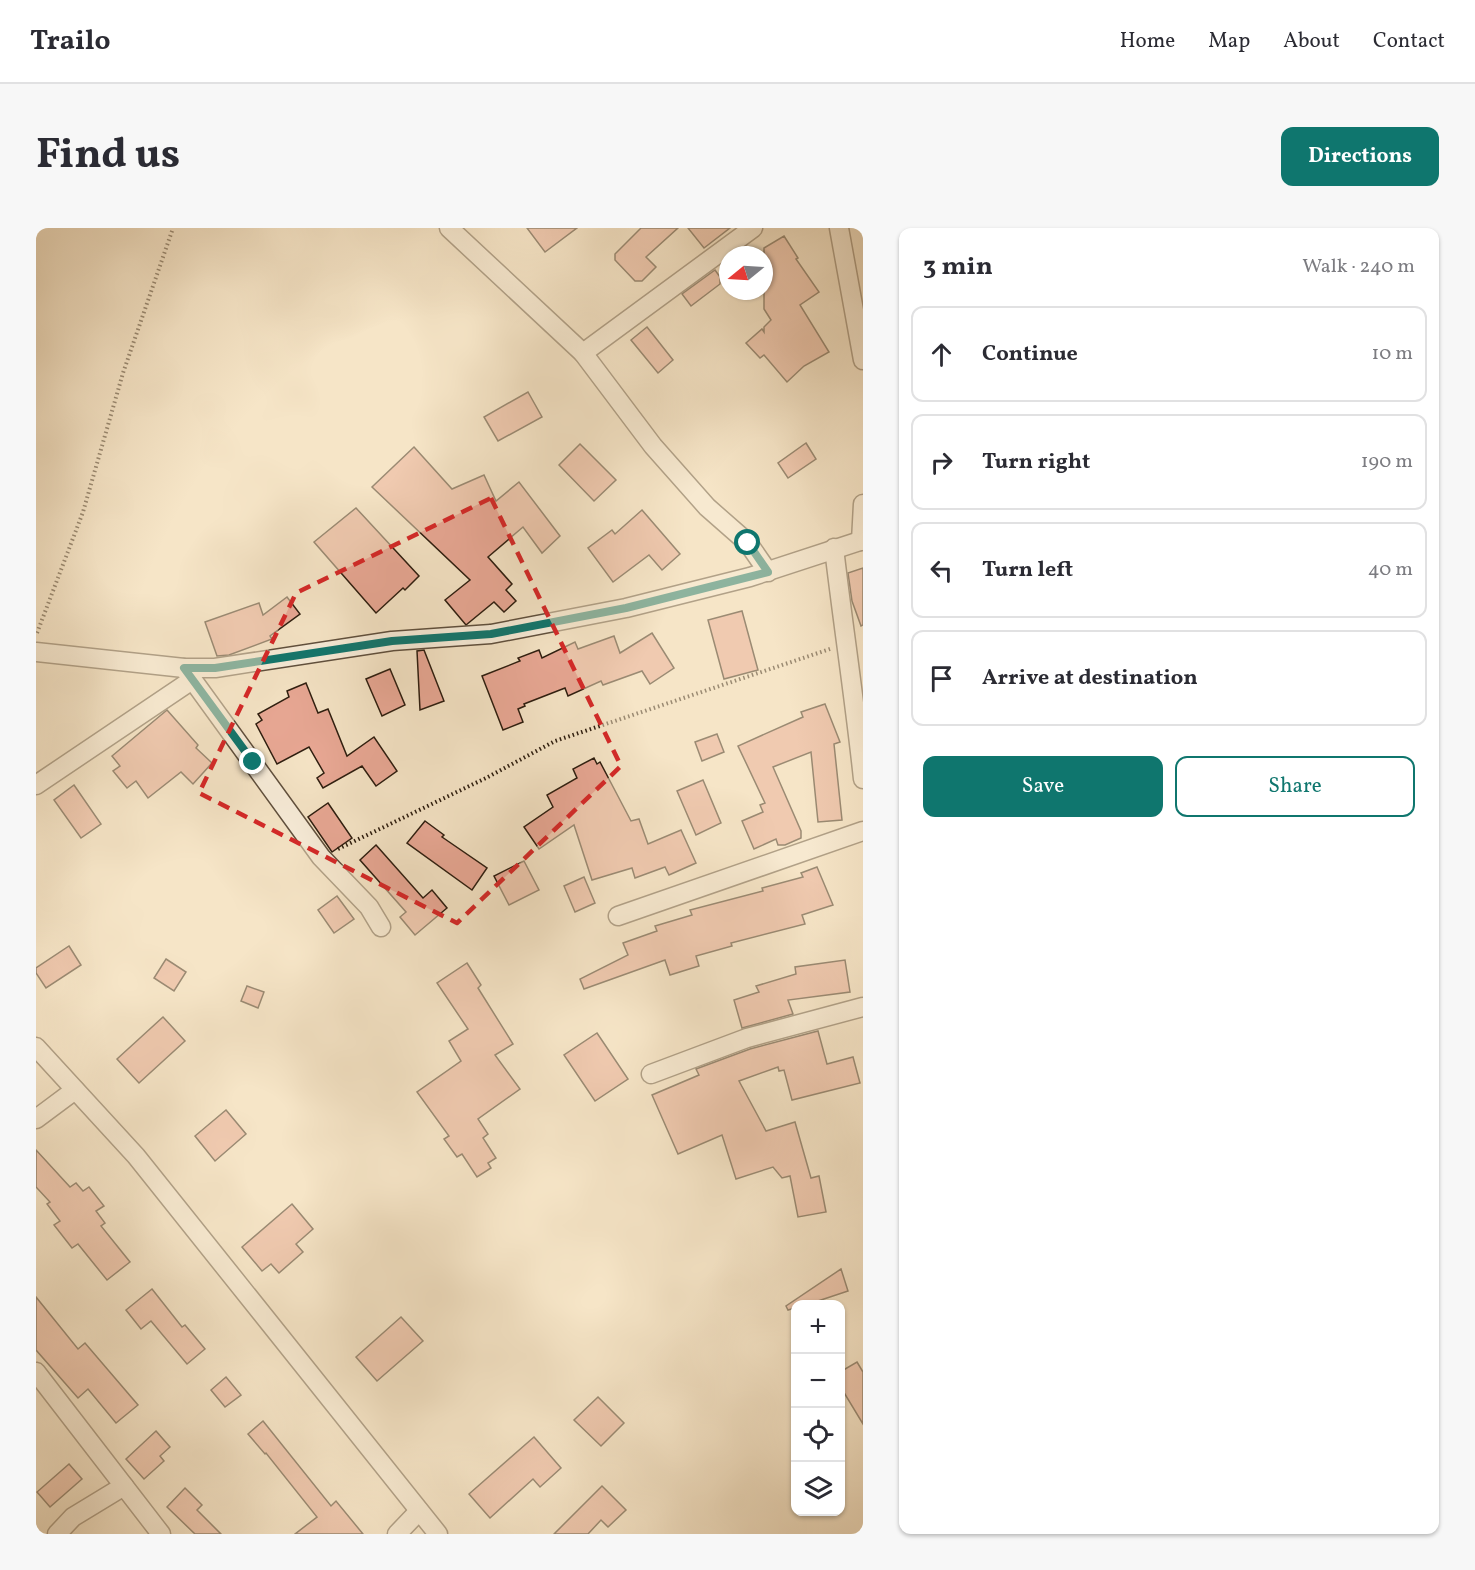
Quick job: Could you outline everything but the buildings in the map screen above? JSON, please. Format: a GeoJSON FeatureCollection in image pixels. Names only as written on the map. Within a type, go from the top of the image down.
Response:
{"type":"FeatureCollection","features":[{"type":"Feature","properties":{"kind":"street"},"geometry":{"type":"LineString","coordinates":[[449,228],[583,353],[653,446],[707,507],[748,543],[768,572]]}},
{"type":"Feature","properties":{"kind":"street"},"geometry":{"type":"LineString","coordinates":[[583,353],[753,228]]}},
{"type":"Feature","properties":{"kind":"street"},"geometry":{"type":"LineString","coordinates":[[839,228],[863,360]]}},
{"type":"Feature","properties":{"kind":"street"},"geometry":{"type":"LineString","coordinates":[[36,652],[188,674],[392,641],[491,634],[626,608],[768,572],[862,540],[863,504]]}},
{"type":"Feature","properties":{"kind":"street"},"geometry":{"type":"LineString","coordinates":[[834,548],[853,681],[863,779]]}},
{"type":"Feature","properties":{"kind":"street"},"geometry":{"type":"LineString","coordinates":[[36,784],[188,674]]}},
{"type":"Feature","properties":{"kind":"street"},"geometry":{"type":"LineString","coordinates":[[188,674],[321,857],[369,907],[381,927]]}},
{"type":"Feature","properties":{"kind":"street"},"geometry":{"type":"LineString","coordinates":[[618,916],[863,831]]}},
{"type":"Feature","properties":{"kind":"street"},"geometry":{"type":"LineString","coordinates":[[651,1074],[747,1038],[863,1006]]}},
{"type":"Feature","properties":{"kind":"street"},"geometry":{"type":"LineString","coordinates":[[36,1047],[136,1156],[438,1534]]}},
{"type":"Feature","properties":{"kind":"street"},"geometry":{"type":"LineString","coordinates":[[36,1119],[75,1090]]}},
{"type":"Feature","properties":{"kind":"street"},"geometry":{"type":"LineString","coordinates":[[36,1372],[162,1534]]}},
{"type":"Feature","properties":{"kind":"street"},"geometry":{"type":"LineString","coordinates":[[57,1534],[73,1517],[124,1486]]}},
{"type":"Feature","properties":{"kind":"street"},"geometry":{"type":"LineString","coordinates":[[397,1534],[419,1511]]}},
{"type":"Feature","properties":{"kind":"path"},"geometry":{"type":"LineString","coordinates":[[36,636],[83,512],[123,373],[173,228]]}},
{"type":"Feature","properties":{"kind":"path"},"geometry":{"type":"LineString","coordinates":[[321,857],[486,778],[555,741],[846,643]]}},
{"type":"Feature","properties":{"kind":"highlighted area"},"geometry":{"type":"Polygon","coordinates":[[[491,498],[621,766],[457,923],[199,793],[296,593],[491,498]]]}},
{"type":"Feature","properties":{"kind":"route"},"geometry":{"type":"LineString","coordinates":[[253,762],[184,668],[215,668],[392,641],[491,634],[626,608],[768,572],[748,543]]}}]}
